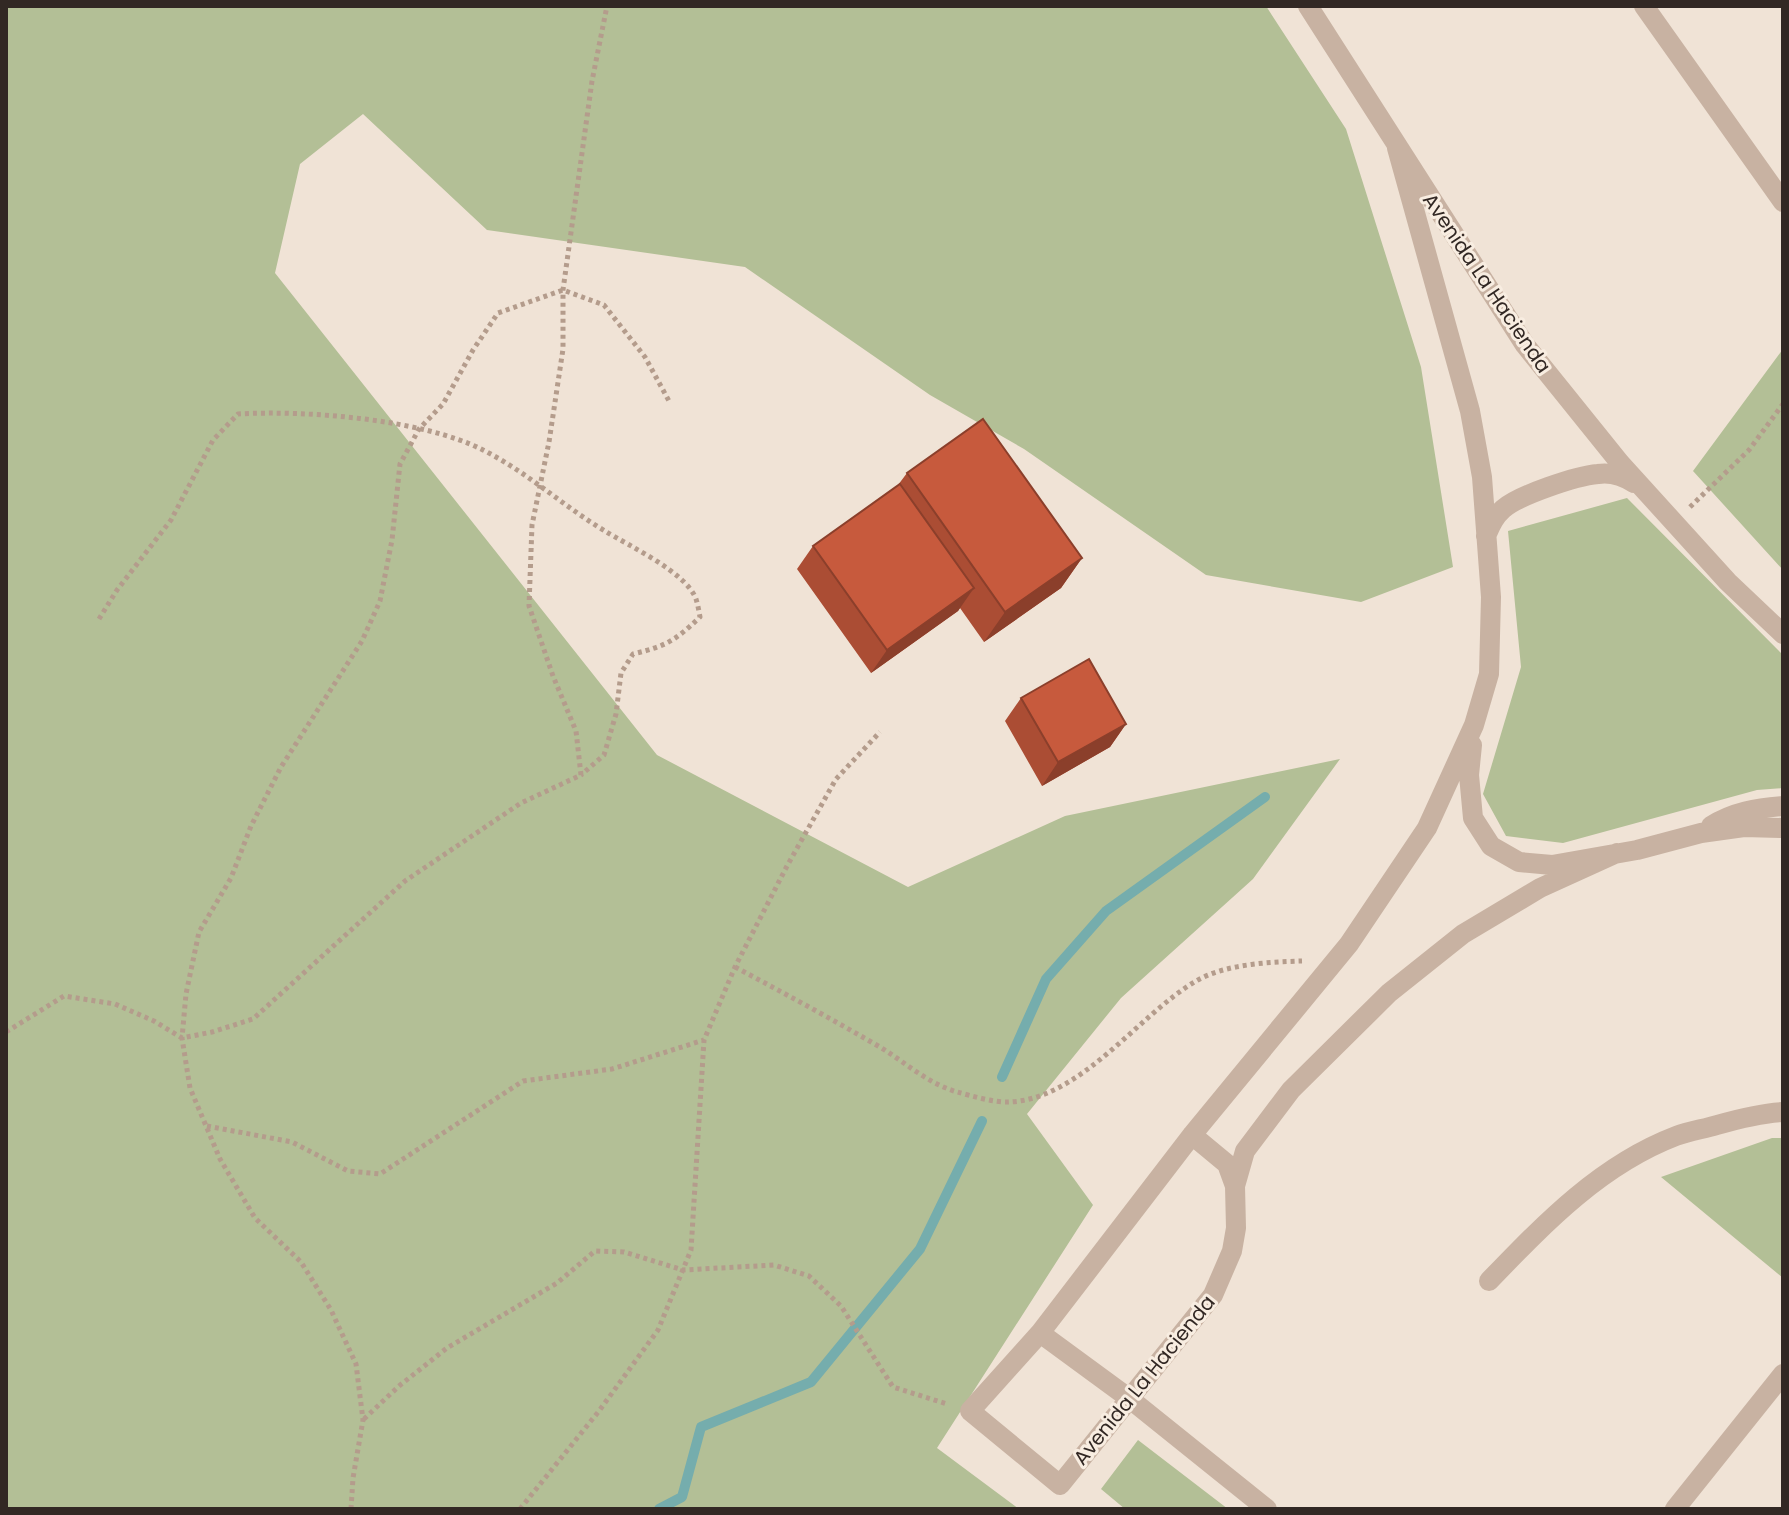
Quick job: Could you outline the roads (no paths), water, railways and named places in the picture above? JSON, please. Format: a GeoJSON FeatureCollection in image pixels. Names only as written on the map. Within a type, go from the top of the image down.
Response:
{"type":"FeatureCollection","features":[{"type":"Feature","properties":{"kind":"street","name":"Avenida La Hacienda"},"geometry":{"type":"LineString","coordinates":[[1308,6],[1525,345],[1643,489],[1728,582],[1783,634]]}},
{"type":"Feature","properties":{"kind":"street"},"geometry":{"type":"LineString","coordinates":[[1644,6],[1783,202]]}},
{"type":"Feature","properties":{"kind":"street","name":"Avenida La Hacienda"},"geometry":{"type":"LineString","coordinates":[[1397,148],[1470,411],[1482,477],[1491,597],[1489,674],[1474,725],[1427,828],[1337,959],[1192,1135],[1040,1333],[970,1411],[1060,1485],[1213,1295],[1224,1273],[1236,1228],[1235,1186],[1245,1151],[1291,1090],[1389,993],[1425,962],[1503,908],[1578,869],[1617,853]]}},
{"type":"Feature","properties":{"kind":"street","name":"Avenida La Hacienda"},"geometry":{"type":"LineString","coordinates":[[1486,536],[1494,519],[1505,507],[1527,495],[1562,484],[1597,474],[1615,474],[1643,489]]}},
{"type":"Feature","properties":{"kind":"street","name":"Avenida La Hacienda"},"geometry":{"type":"LineString","coordinates":[[1474,725],[1469,775],[1470,805],[1481,833],[1491,846],[1512,859],[1535,866],[1552,865],[1701,833],[1744,827],[1783,828]]}},
{"type":"Feature","properties":{"kind":"street","name":"Avenida La Hacienda"},"geometry":{"type":"LineString","coordinates":[[1701,833],[1725,817],[1783,806]]}},
{"type":"Feature","properties":{"kind":"street"},"geometry":{"type":"LineString","coordinates":[[1489,1281],[1539,1228],[1582,1191],[1619,1165],[1676,1136],[1783,1112]]}},
{"type":"Feature","properties":{"kind":"street"},"geometry":{"type":"LineString","coordinates":[[1192,1135],[1227,1164],[1235,1186]]}},
{"type":"Feature","properties":{"kind":"street"},"geometry":{"type":"LineString","coordinates":[[1040,1333],[1130,1399],[1267,1509]]}},
{"type":"Feature","properties":{"kind":"street"},"geometry":{"type":"LineString","coordinates":[[1675,1509],[1783,1374]]}},
{"type":"Feature","properties":{"kind":"waterway"},"geometry":{"type":"LineString","coordinates":[[1002,1077],[1046,979],[1106,911],[1265,797]]}},
{"type":"Feature","properties":{"kind":"waterway"},"geometry":{"type":"LineString","coordinates":[[659,1509],[682,1497],[701,1427],[811,1382],[920,1249],[982,1121]]}}]}
